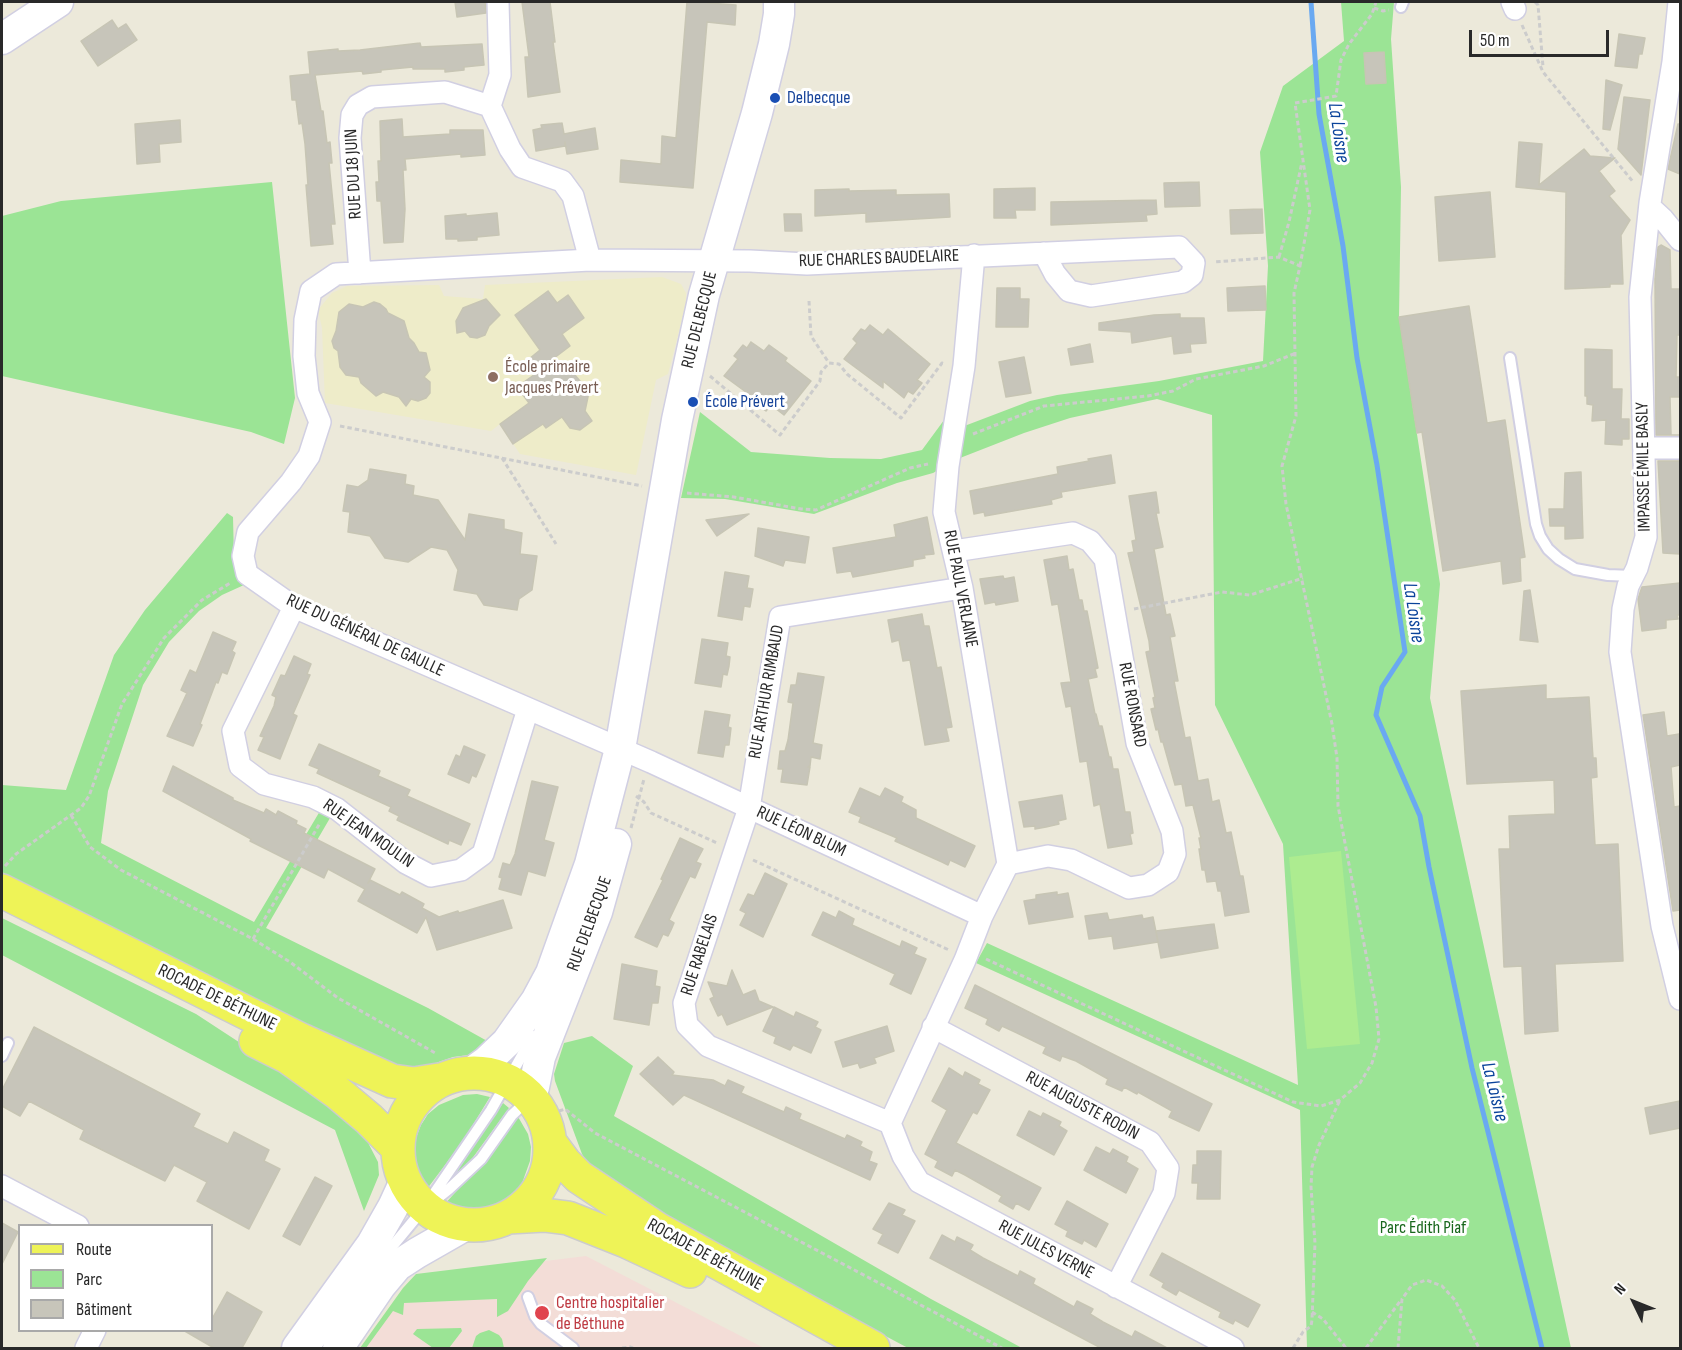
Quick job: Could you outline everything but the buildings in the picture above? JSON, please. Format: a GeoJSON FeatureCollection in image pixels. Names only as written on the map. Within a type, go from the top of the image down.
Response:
{"type":"FeatureCollection","features":[{"type":"Feature","properties":{"kind":"main road","name":"ROCADE DE BÉTHUNE"},"geometry":{"type":"LineString","coordinates":[[2,891],[301,1040],[392,1081],[414,1084],[439,1067],[455,1074],[472,1072]]}},
{"type":"Feature","properties":{"kind":"main road","name":"ROCADE DE BÉTHUNE"},"geometry":{"type":"LineString","coordinates":[[2,909],[288,1057],[369,1119],[398,1147]]}},
{"type":"Feature","properties":{"kind":"main road"},"geometry":{"type":"LineString","coordinates":[[439,1067],[409,1108],[400,1127],[399,1165],[405,1181],[424,1208],[444,1219],[466,1225],[488,1224],[508,1217],[524,1207],[536,1194],[545,1179],[550,1161],[548,1128],[532,1096],[491,1074],[472,1072]]}},
{"type":"Feature","properties":{"kind":"main road","name":"ROCADE DE BÉTHUNE"},"geometry":{"type":"LineString","coordinates":[[550,1144],[579,1177],[657,1229],[873,1348]]}},
{"type":"Feature","properties":{"kind":"main road","name":"ROCADE DE BÉTHUNE"},"geometry":{"type":"LineString","coordinates":[[508,1217],[544,1215],[568,1218],[626,1241],[843,1348]]}},
{"type":"Feature","properties":{"kind":"street"},"geometry":{"type":"LineString","coordinates":[[2,39],[58,2]]}},
{"type":"Feature","properties":{"kind":"street"},"geometry":{"type":"LineString","coordinates":[[498,2],[501,75],[490,106],[510,149],[522,167],[562,181],[573,196],[590,260]]}},
{"type":"Feature","properties":{"kind":"street","name":"RUE DELBECQUE"},"geometry":{"type":"LineString","coordinates":[[472,1072],[507,1042],[536,1000],[551,973],[590,864],[620,749],[664,491],[704,295],[774,44],[779,2]]}},
{"type":"Feature","properties":{"kind":"street","name":"IMPASSE ÉMILE BASLY"},"geometry":{"type":"LineString","coordinates":[[1679,2],[1673,62],[1650,205],[1640,297],[1646,537],[1628,586],[1623,609],[1620,652],[1662,926],[1680,999]]}},
{"type":"Feature","properties":{"kind":"street","name":"RUE DU 18 JUIN"},"geometry":{"type":"LineString","coordinates":[[360,273],[350,138],[352,115],[358,105],[372,97],[445,92],[490,106]]}},
{"type":"Feature","properties":{"kind":"street"},"geometry":{"type":"LineString","coordinates":[[1650,205],[1680,240]]}},
{"type":"Feature","properties":{"kind":"street","name":"RUE CHARLES BAUDELAIRE"},"geometry":{"type":"LineString","coordinates":[[715,261],[807,264],[1179,247],[1194,263]]}},
{"type":"Feature","properties":{"kind":"street"},"geometry":{"type":"LineString","coordinates":[[1044,254],[1055,274],[1069,291],[1091,296],[1183,282],[1192,275],[1194,263]]}},
{"type":"Feature","properties":{"kind":"street","name":"RUE PAUL VERLAINE"},"geometry":{"type":"LineString","coordinates":[[974,255],[964,366],[948,466],[944,512],[962,588],[1008,864]]}},
{"type":"Feature","properties":{"kind":"street"},"geometry":{"type":"LineString","coordinates":[[247,574],[243,556],[248,532],[291,482],[309,456],[320,422],[308,393],[304,356],[305,320],[311,291],[336,274],[590,260],[715,261]]}},
{"type":"Feature","properties":{"kind":"street"},"geometry":{"type":"LineString","coordinates":[[1645,448],[1680,448]]}},
{"type":"Feature","properties":{"kind":"street","name":"RUE RONSARD"},"geometry":{"type":"LineString","coordinates":[[954,551],[1073,533],[1090,541],[1105,559],[1137,743],[1172,831],[1175,854],[1168,872],[1148,885],[1129,888],[1071,860],[1048,856],[1008,864]]}},
{"type":"Feature","properties":{"kind":"street","name":"RUE DU GÉNÉRAL DE GAULLE"},"geometry":{"type":"LineString","coordinates":[[247,574],[294,607],[620,749]]}},
{"type":"Feature","properties":{"kind":"street","name":"RUE ARTHUR RIMBAUD"},"geometry":{"type":"LineString","coordinates":[[749,808],[780,617],[962,588]]}},
{"type":"Feature","properties":{"kind":"street","name":"RUE JEAN MOULIN"},"geometry":{"type":"LineString","coordinates":[[294,607],[233,731],[240,766],[264,784],[313,797],[337,809],[406,863],[431,876],[461,870],[483,854],[528,709]]}},
{"type":"Feature","properties":{"kind":"street","name":"RUE DELBECQUE"},"geometry":{"type":"LineString","coordinates":[[532,1096],[540,1057],[597,912],[628,793],[631,777],[620,749]]}},
{"type":"Feature","properties":{"kind":"street","name":"RUE LÉON BLUM"},"geometry":{"type":"LineString","coordinates":[[620,749],[982,916]]}},
{"type":"Feature","properties":{"kind":"street","name":"RUE RABELAIS"},"geometry":{"type":"LineString","coordinates":[[749,808],[684,1003],[687,1025],[708,1046],[890,1123]]}},
{"type":"Feature","properties":{"kind":"street"},"geometry":{"type":"LineString","coordinates":[[890,1123],[967,956],[982,916],[1008,864]]}},
{"type":"Feature","properties":{"kind":"street","name":"RUE AUGUSTE RODIN"},"geometry":{"type":"LineString","coordinates":[[933,1026],[1150,1142],[1168,1168],[1164,1193],[1116,1287]]}},
{"type":"Feature","properties":{"kind":"street","name":"RUE JULES VERNE"},"geometry":{"type":"LineString","coordinates":[[890,1123],[903,1156],[919,1182],[1233,1348]]}},
{"type":"Feature","properties":{"kind":"street"},"geometry":{"type":"LineString","coordinates":[[297,1348],[372,1244],[405,1181]]}},
{"type":"Feature","properties":{"kind":"street"},"geometry":{"type":"LineString","coordinates":[[2,1186],[74,1224]]}},
{"type":"Feature","properties":{"kind":"street"},"geometry":{"type":"LineString","coordinates":[[338,1348],[381,1285],[397,1266],[466,1225]]}},
{"type":"Feature","properties":{"kind":"street"},"geometry":{"type":"LineString","coordinates":[[86,1348],[94,1332]]}},
{"type":"Feature","properties":{"kind":"lane"},"geometry":{"type":"LineString","coordinates":[[1510,358],[1536,524],[1540,536],[1554,554],[1575,569],[1608,575],[1633,576]]}},
{"type":"Feature","properties":{"kind":"lane"},"geometry":{"type":"LineString","coordinates":[[549,1003],[564,974],[602,863],[607,844],[603,813]]}},
{"type":"Feature","properties":{"kind":"lane"},"geometry":{"type":"LineString","coordinates":[[424,1208],[449,1190],[481,1159],[512,1115],[532,1096],[540,1023]]}},
{"type":"Feature","properties":{"kind":"lane"},"geometry":{"type":"LineString","coordinates":[[2,1056],[8,1044]]}},
{"type":"Feature","properties":{"kind":"lane"},"geometry":{"type":"LineString","coordinates":[[315,1348],[367,1277],[424,1208],[484,1119],[532,1096]]}},
{"type":"Feature","properties":{"kind":"lane"},"geometry":{"type":"LineString","coordinates":[[528,1297],[535,1316],[541,1324],[573,1348]]}},
{"type":"Feature","properties":{"kind":"path"},"geometry":{"type":"LineString","coordinates":[[628,793],[644,802],[651,813],[1293,1101],[1320,1106],[1348,1095],[1368,1072],[1379,1039],[1376,1007],[1338,806],[1337,758],[1332,724],[1286,504],[1282,466],[1296,416],[1294,293],[1310,210],[1295,103],[1336,96],[1341,60],[1348,44],[1372,14],[1376,2]]}},
{"type":"Feature","properties":{"kind":"path"},"geometry":{"type":"LineString","coordinates":[[1535,2],[1538,5],[1543,72]]}},
{"type":"Feature","properties":{"kind":"path"},"geometry":{"type":"LineString","coordinates":[[1513,5],[1543,72],[1650,205]]}},
{"type":"Feature","properties":{"kind":"path"},"geometry":{"type":"LineString","coordinates":[[1279,257],[1290,222],[1302,161]]}},
{"type":"Feature","properties":{"kind":"path"},"geometry":{"type":"LineString","coordinates":[[1194,263],[1279,257],[1300,266]]}},
{"type":"Feature","properties":{"kind":"path"},"geometry":{"type":"LineString","coordinates":[[809,301],[811,336],[829,363]]}},
{"type":"Feature","properties":{"kind":"path"},"geometry":{"type":"LineString","coordinates":[[966,437],[1044,406],[1148,396],[1173,391],[1196,379],[1263,366],[1296,353]]}},
{"type":"Feature","properties":{"kind":"path"},"geometry":{"type":"LineString","coordinates":[[829,363],[839,364],[847,374],[902,418],[942,363],[964,366]]}},
{"type":"Feature","properties":{"kind":"path"},"geometry":{"type":"LineString","coordinates":[[705,376],[711,376],[780,435],[820,381],[821,372],[829,363]]}},
{"type":"Feature","properties":{"kind":"path"},"geometry":{"type":"LineString","coordinates":[[320,422],[664,491],[734,497],[816,510],[910,468],[934,462]]}},
{"type":"Feature","properties":{"kind":"path"},"geometry":{"type":"LineString","coordinates":[[502,458],[556,544]]}},
{"type":"Feature","properties":{"kind":"path"},"geometry":{"type":"LineString","coordinates":[[2,870],[16,855],[81,808],[89,796],[122,704],[164,638],[202,600],[247,574]]}},
{"type":"Feature","properties":{"kind":"path"},"geometry":{"type":"LineString","coordinates":[[1115,613],[1222,592],[1250,595],[1303,578]]}},
{"type":"Feature","properties":{"kind":"path"},"geometry":{"type":"LineString","coordinates":[[254,939],[330,806]]}},
{"type":"Feature","properties":{"kind":"path"},"geometry":{"type":"LineString","coordinates":[[71,815],[90,847],[122,870],[254,939],[439,1067]]}},
{"type":"Feature","properties":{"kind":"path"},"geometry":{"type":"LineString","coordinates":[[532,1096],[565,1109],[603,1137],[1002,1348]]}},
{"type":"Feature","properties":{"kind":"path"},"geometry":{"type":"LineString","coordinates":[[1293,1348],[1311,1326],[1315,1243],[1312,1167],[1318,1145],[1340,1100]]}},
{"type":"Feature","properties":{"kind":"path"},"geometry":{"type":"LineString","coordinates":[[1366,1348],[1412,1285],[1426,1280],[1442,1286],[1455,1300],[1479,1348]]}},
{"type":"Feature","properties":{"kind":"path"},"geometry":{"type":"LineString","coordinates":[[1398,1348],[1402,1299]]}},
{"type":"Feature","properties":{"kind":"path"},"geometry":{"type":"LineString","coordinates":[[1312,1312],[1323,1319],[1346,1348]]}},
{"type":"Feature","properties":{"kind":"path"},"geometry":{"type":"LineString","coordinates":[[622,1348],[633,1348]]}},
{"type":"Feature","properties":{"kind":"shaded area","name":"École primaire Jacques Prévert"},"geometry":{"type":"Polygon","coordinates":[[[662,277],[681,284],[686,293],[686,304],[668,374],[656,380],[636,475],[520,454],[500,424],[491,431],[325,403],[322,328],[318,310],[332,293],[347,286],[439,285],[444,296],[483,299],[485,285],[662,277]]]}},
{"type":"Feature","properties":{"kind":"shaded area","name":"Centre hospitalier de Béthune"},"geometry":{"type":"Polygon","coordinates":[[[586,1256],[764,1348],[364,1348],[416,1277],[586,1256]]]}},
{"type":"Feature","properties":{"kind":"green space","name":"Parc Édith Piaf"},"geometry":{"type":"Polygon","coordinates":[[[1341,2],[1394,2],[1391,39],[1401,187],[1399,317],[1440,584],[1430,698],[1571,1348],[1307,1348],[1300,1110],[976,963],[987,943],[1298,1085],[1283,844],[1215,705],[1212,415],[1157,399],[1070,418],[960,458],[933,473],[897,483],[814,514],[725,499],[681,498],[700,412],[751,452],[881,459],[922,450],[947,416],[967,425],[1030,401],[1057,395],[1159,381],[1263,361],[1268,266],[1260,152],[1283,86],[1344,41],[1341,2]]]}},
{"type":"Feature","properties":{"kind":"green space"},"geometry":{"type":"Polygon","coordinates":[[[272,182],[295,398],[284,444],[251,432],[2,376],[2,216],[61,201],[272,182]]]}},
{"type":"Feature","properties":{"kind":"green space"},"geometry":{"type":"Polygon","coordinates":[[[227,513],[233,517],[234,558],[244,585],[222,595],[199,611],[169,642],[143,685],[108,791],[101,843],[254,922],[320,811],[324,813],[330,818],[266,928],[428,1008],[489,1042],[476,1054],[453,1057],[407,1073],[359,1057],[2,872],[2,785],[66,790],[114,655],[145,610],[227,513]]]}},
{"type":"Feature","properties":{"kind":"green space"},"geometry":{"type":"Polygon","coordinates":[[[1341,851],[1360,1044],[1307,1049],[1289,857],[1341,851]]]}},
{"type":"Feature","properties":{"kind":"green space"},"geometry":{"type":"Polygon","coordinates":[[[2,918],[196,1014],[303,1084],[363,1133],[378,1162],[379,1175],[364,1211],[335,1130],[2,955],[2,918]]]}},
{"type":"Feature","properties":{"kind":"green space"},"geometry":{"type":"Polygon","coordinates":[[[592,1036],[633,1066],[614,1116],[931,1299],[1022,1348],[908,1348],[622,1196],[590,1166],[582,1154],[555,1081],[554,1074],[564,1043],[592,1036]]]}},
{"type":"Feature","properties":{"kind":"green space"},"geometry":{"type":"Polygon","coordinates":[[[477,1094],[490,1097],[463,1141],[427,1189],[415,1165],[416,1138],[421,1125],[428,1114],[439,1105],[463,1095],[477,1094]]]}},
{"type":"Feature","properties":{"kind":"green space"},"geometry":{"type":"Polygon","coordinates":[[[503,1103],[509,1108],[466,1167],[453,1177],[503,1103]]]}},
{"type":"Feature","properties":{"kind":"green space"},"geometry":{"type":"Polygon","coordinates":[[[517,1115],[528,1134],[531,1147],[530,1161],[521,1186],[511,1196],[488,1209],[461,1210],[444,1205],[501,1141],[517,1115]]]}},
{"type":"Feature","properties":{"kind":"green space"},"geometry":{"type":"Polygon","coordinates":[[[547,1258],[508,1311],[497,1317],[497,1299],[404,1303],[403,1315],[393,1311],[366,1348],[360,1348],[403,1288],[416,1274],[547,1258]]]}},
{"type":"Feature","properties":{"kind":"green space"},"geometry":{"type":"Polygon","coordinates":[[[461,1328],[462,1331],[449,1348],[433,1348],[413,1334],[417,1329],[461,1328]]]}},
{"type":"Feature","properties":{"kind":"green space"},"geometry":{"type":"Polygon","coordinates":[[[489,1330],[499,1335],[504,1348],[472,1348],[476,1336],[489,1330]]]}},
{"type":"Feature","properties":{"kind":"waterway","name":"La Loisne"},"geometry":{"type":"LineString","coordinates":[[1311,2],[1319,114],[1343,246],[1357,358],[1377,465],[1405,652],[1382,687],[1376,715],[1420,816],[1472,1068],[1542,1348]]}},
{"type":"Feature","properties":{"kind":"place","name":"Delbecque"},"geometry":{"type":"Point","coordinates":[775,98]}},
{"type":"Feature","properties":{"kind":"place","name":"École primaire Jacques Prévert"},"geometry":{"type":"Point","coordinates":[493,377]}},
{"type":"Feature","properties":{"kind":"place","name":"École Prévert"},"geometry":{"type":"Point","coordinates":[693,402]}},
{"type":"Feature","properties":{"kind":"place","name":"Centre hospitalier de Béthune"},"geometry":{"type":"Point","coordinates":[542,1313]}}]}
